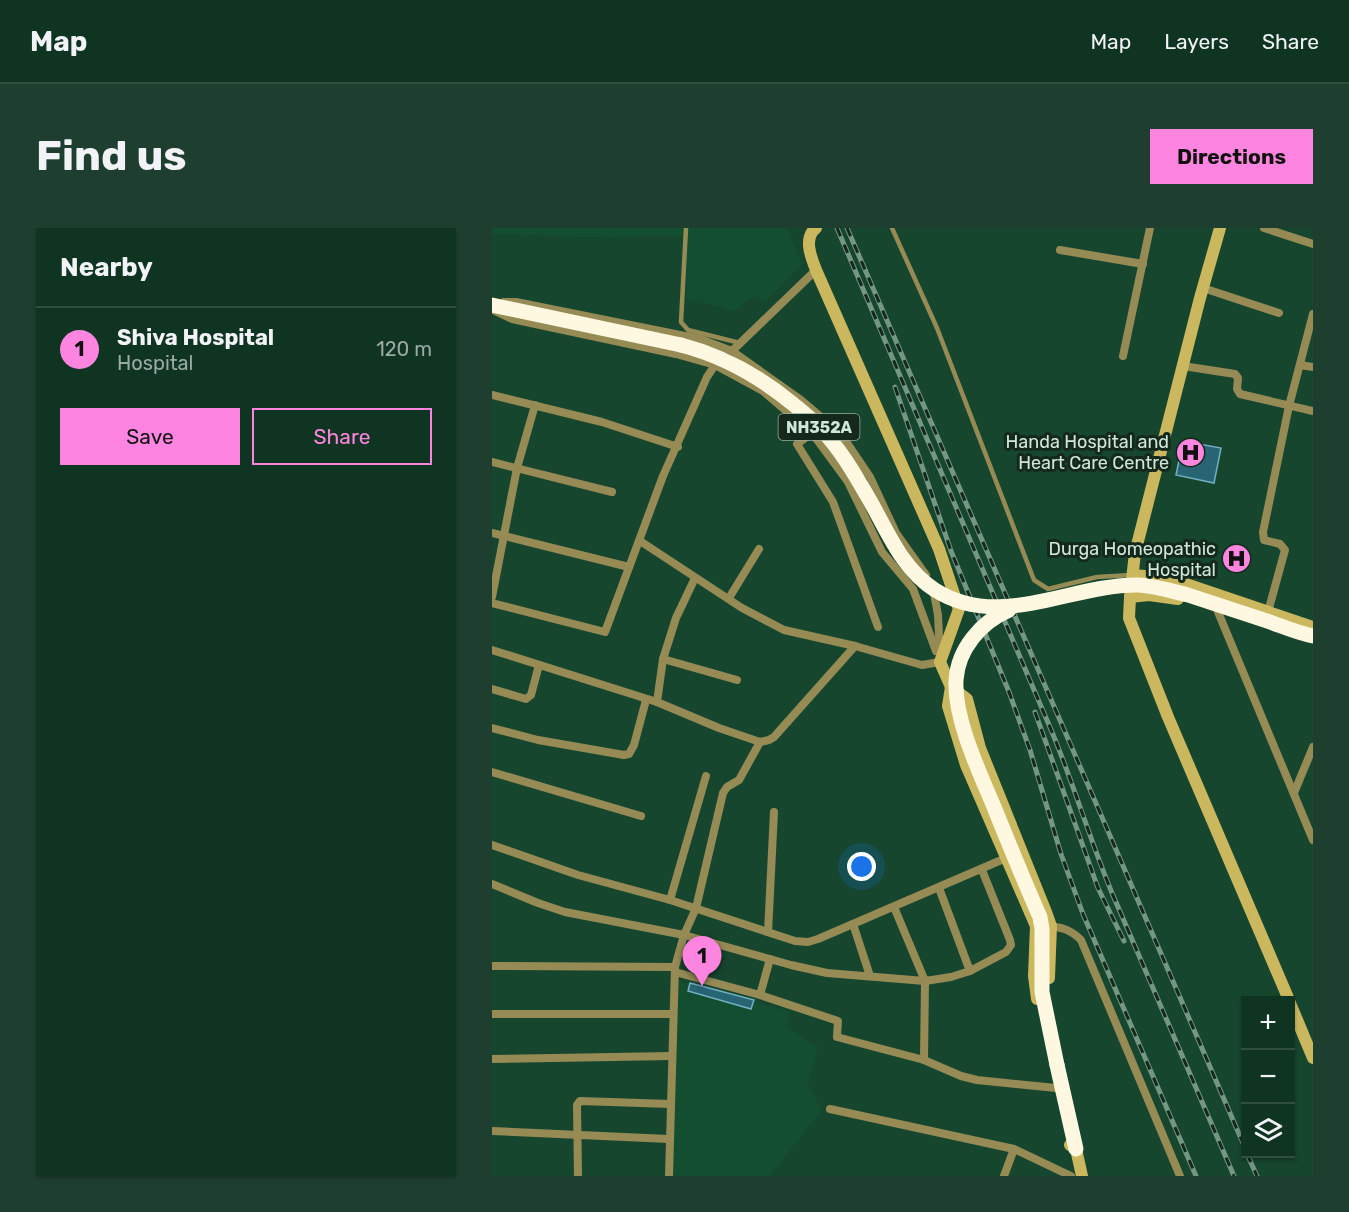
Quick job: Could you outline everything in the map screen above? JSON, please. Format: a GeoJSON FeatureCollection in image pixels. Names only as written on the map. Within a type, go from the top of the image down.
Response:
{"type":"FeatureCollection","features":[{"type":"Feature","properties":{"kind":"highway","name":"NH352A"},"geometry":{"type":"LineString","coordinates":[[492,306],[702,350],[736,364],[766,382],[828,437],[850,466],[899,553],[924,582],[945,595],[968,604],[992,608],[1020,606],[1112,587],[1141,585],[1157,587],[1209,602],[1313,636]]}},
{"type":"Feature","properties":{"kind":"highway"},"geometry":{"type":"LineString","coordinates":[[1020,606],[993,618],[976,634],[964,652],[956,682],[959,707],[971,752],[1040,917],[1042,992],[1076,1149]]}},
{"type":"Feature","properties":{"kind":"street"},"geometry":{"type":"LineString","coordinates":[[816,228],[809,237],[810,253],[816,270],[939,549],[959,609],[940,662]]}},
{"type":"Feature","properties":{"kind":"street"},"geometry":{"type":"LineString","coordinates":[[1123,356],[1150,228]]}},
{"type":"Feature","properties":{"kind":"street"},"geometry":{"type":"LineString","coordinates":[[1220,228],[1135,553],[1130,618],[1167,717],[1287,996]]}},
{"type":"Feature","properties":{"kind":"street"},"geometry":{"type":"LineString","coordinates":[[1264,228],[1313,244]]}},
{"type":"Feature","properties":{"kind":"street"},"geometry":{"type":"LineString","coordinates":[[1060,250],[1143,264]]}},
{"type":"Feature","properties":{"kind":"street"},"geometry":{"type":"LineString","coordinates":[[732,351],[816,270]]}},
{"type":"Feature","properties":{"kind":"street"},"geometry":{"type":"LineString","coordinates":[[1203,288],[1280,313]]}},
{"type":"Feature","properties":{"kind":"street"},"geometry":{"type":"LineString","coordinates":[[492,306],[516,302],[700,339],[732,351],[801,400],[841,434],[870,477],[896,533],[932,582],[938,615],[940,662]]}},
{"type":"Feature","properties":{"kind":"street"},"geometry":{"type":"LineString","coordinates":[[492,306],[512,320],[676,354],[715,365],[763,391],[812,433],[848,482],[882,552],[913,589],[951,687],[967,699],[980,748],[1051,926],[1048,986],[1080,1142],[1076,1149]]}},
{"type":"Feature","properties":{"kind":"street"},"geometry":{"type":"LineString","coordinates":[[1268,612],[1285,550],[1280,544],[1264,540],[1263,532],[1289,406],[1313,314]]}},
{"type":"Feature","properties":{"kind":"street"},"geometry":{"type":"LineString","coordinates":[[492,603],[605,632],[663,476],[678,447],[707,377],[715,365]]}},
{"type":"Feature","properties":{"kind":"street"},"geometry":{"type":"LineString","coordinates":[[1300,365],[1313,367]]}},
{"type":"Feature","properties":{"kind":"street"},"geometry":{"type":"LineString","coordinates":[[1184,366],[1235,374],[1238,378],[1236,389],[1240,394],[1313,411]]}},
{"type":"Feature","properties":{"kind":"street"},"geometry":{"type":"LineString","coordinates":[[492,395],[602,422],[678,447]]}},
{"type":"Feature","properties":{"kind":"street"},"geometry":{"type":"LineString","coordinates":[[492,597],[517,468],[534,405]]}},
{"type":"Feature","properties":{"kind":"street"},"geometry":{"type":"LineString","coordinates":[[812,433],[797,444],[833,502],[878,627]]}},
{"type":"Feature","properties":{"kind":"street"},"geometry":{"type":"LineString","coordinates":[[492,462],[612,492]]}},
{"type":"Feature","properties":{"kind":"street"},"geometry":{"type":"LineString","coordinates":[[492,533],[629,567]]}},
{"type":"Feature","properties":{"kind":"street"},"geometry":{"type":"LineString","coordinates":[[640,541],[756,616],[784,630],[855,646],[922,665],[940,662]]}},
{"type":"Feature","properties":{"kind":"street"},"geometry":{"type":"LineString","coordinates":[[729,598],[759,549]]}},
{"type":"Feature","properties":{"kind":"street"},"geometry":{"type":"LineString","coordinates":[[1132,575],[1174,580],[1313,627]]}},
{"type":"Feature","properties":{"kind":"street"},"geometry":{"type":"LineString","coordinates":[[657,702],[663,659],[676,618],[695,578]]}},
{"type":"Feature","properties":{"kind":"street"},"geometry":{"type":"LineString","coordinates":[[1130,597],[1166,597],[1183,600],[1313,644]]}},
{"type":"Feature","properties":{"kind":"street"},"geometry":{"type":"LineString","coordinates":[[1218,612],[1313,840]]}},
{"type":"Feature","properties":{"kind":"street"},"geometry":{"type":"LineString","coordinates":[[492,650],[657,702],[760,742],[774,737],[855,646]]}},
{"type":"Feature","properties":{"kind":"street"},"geometry":{"type":"LineString","coordinates":[[663,659],[737,680]]}},
{"type":"Feature","properties":{"kind":"street"},"geometry":{"type":"LineString","coordinates":[[492,689],[526,699],[531,695],[539,665]]}},
{"type":"Feature","properties":{"kind":"street"},"geometry":{"type":"LineString","coordinates":[[830,1109],[1014,1149],[1070,1176],[1081,1171],[1076,1149],[1071,1145],[1056,1088],[1035,988],[1036,926],[957,738],[948,706],[951,687]]}},
{"type":"Feature","properties":{"kind":"street"},"geometry":{"type":"LineString","coordinates":[[492,728],[538,740],[624,755],[629,754],[634,745],[646,700]]}},
{"type":"Feature","properties":{"kind":"street"},"geometry":{"type":"LineString","coordinates":[[669,1176],[675,969],[684,935],[696,908],[723,793],[740,780],[760,742]]}},
{"type":"Feature","properties":{"kind":"street"},"geometry":{"type":"LineString","coordinates":[[1294,793],[1313,747]]}},
{"type":"Feature","properties":{"kind":"street"},"geometry":{"type":"LineString","coordinates":[[492,772],[641,816]]}},
{"type":"Feature","properties":{"kind":"street"},"geometry":{"type":"LineString","coordinates":[[670,900],[706,776]]}},
{"type":"Feature","properties":{"kind":"street"},"geometry":{"type":"LineString","coordinates":[[768,932],[774,812]]}},
{"type":"Feature","properties":{"kind":"street"},"geometry":{"type":"LineString","coordinates":[[492,845],[578,875],[670,900],[795,941],[808,942],[1006,858]]}},
{"type":"Feature","properties":{"kind":"street"},"geometry":{"type":"LineString","coordinates":[[492,884],[565,912],[684,935],[827,973],[925,981],[970,971],[1006,952],[1011,945],[982,870]]}},
{"type":"Feature","properties":{"kind":"street"},"geometry":{"type":"LineString","coordinates":[[939,888],[970,971]]}},
{"type":"Feature","properties":{"kind":"street"},"geometry":{"type":"LineString","coordinates":[[894,907],[925,981],[924,1060]]}},
{"type":"Feature","properties":{"kind":"street"},"geometry":{"type":"LineString","coordinates":[[853,924],[870,976]]}},
{"type":"Feature","properties":{"kind":"street"},"geometry":{"type":"LineString","coordinates":[[1036,926],[1064,928],[1081,940],[1180,1176]]}},
{"type":"Feature","properties":{"kind":"street"},"geometry":{"type":"LineString","coordinates":[[760,995],[770,959]]}},
{"type":"Feature","properties":{"kind":"street"},"geometry":{"type":"LineString","coordinates":[[492,966],[675,969],[838,1021],[837,1037],[924,1060],[977,1080],[1056,1088]]}},
{"type":"Feature","properties":{"kind":"street"},"geometry":{"type":"LineString","coordinates":[[492,1014],[674,1014]]}},
{"type":"Feature","properties":{"kind":"street"},"geometry":{"type":"LineString","coordinates":[[1295,1014],[1313,1058]]}},
{"type":"Feature","properties":{"kind":"street"},"geometry":{"type":"LineString","coordinates":[[492,1059],[672,1056]]}},
{"type":"Feature","properties":{"kind":"street"},"geometry":{"type":"LineString","coordinates":[[578,1176],[577,1105],[580,1101],[670,1104]]}},
{"type":"Feature","properties":{"kind":"street"},"geometry":{"type":"LineString","coordinates":[[492,1131],[669,1139]]}},
{"type":"Feature","properties":{"kind":"street"},"geometry":{"type":"LineString","coordinates":[[1004,1176],[1014,1149]]}},
{"type":"Feature","properties":{"kind":"lane"},"geometry":{"type":"LineString","coordinates":[[686,228],[681,322],[688,330],[740,343]]}},
{"type":"Feature","properties":{"kind":"lane"},"geometry":{"type":"LineString","coordinates":[[892,228],[937,328],[1034,580],[1048,589],[1097,578],[1132,575]]}},
{"type":"Feature","properties":{"kind":"shaded area"},"geometry":{"type":"Polygon","coordinates":[[[492,228],[787,228],[802,264],[765,301],[754,296],[735,311],[686,298],[687,236],[578,237],[492,234],[492,228]]]}},
{"type":"Feature","properties":{"kind":"shaded area"},"geometry":{"type":"Polygon","coordinates":[[[677,980],[790,1012],[786,1028],[818,1046],[808,1084],[822,1110],[770,1176],[673,1176],[677,980]]]}},
{"type":"Feature","properties":{"kind":"building"},"geometry":{"type":"Polygon","coordinates":[[[1183,441],[1221,448],[1214,483],[1176,475],[1183,441]]]}},
{"type":"Feature","properties":{"kind":"building"},"geometry":{"type":"Polygon","coordinates":[[[690,983],[754,1000],[751,1009],[688,991],[690,983]]]}},
{"type":"Feature","properties":{"kind":"railway"},"geometry":{"type":"LineString","coordinates":[[837,228],[1052,732],[1112,893],[1234,1176]]}},
{"type":"Feature","properties":{"kind":"railway"},"geometry":{"type":"LineString","coordinates":[[847,228],[1241,1138]]}},
{"type":"Feature","properties":{"kind":"railway"},"geometry":{"type":"LineString","coordinates":[[895,387],[951,551],[1009,692],[1030,750],[1061,854],[1083,914],[1196,1176]]}},
{"type":"Feature","properties":{"kind":"railway"},"geometry":{"type":"LineString","coordinates":[[1035,712],[1098,888],[1124,941]]}},
{"type":"Feature","properties":{"kind":"railway"},"geometry":{"type":"LineString","coordinates":[[1249,1158],[1257,1176]]}},
{"type":"Feature","properties":{"kind":"place","name":"Handa Hospital and Heart Care Centre"},"geometry":{"type":"Point","coordinates":[1190,452]}},
{"type":"Feature","properties":{"kind":"place","name":"Durga Homeopathic Hospital"},"geometry":{"type":"Point","coordinates":[1237,559]}},
{"type":"Feature","properties":{"kind":"place","name":"Shiva Hospital"},"geometry":{"type":"Point","coordinates":[702,986]}}]}
